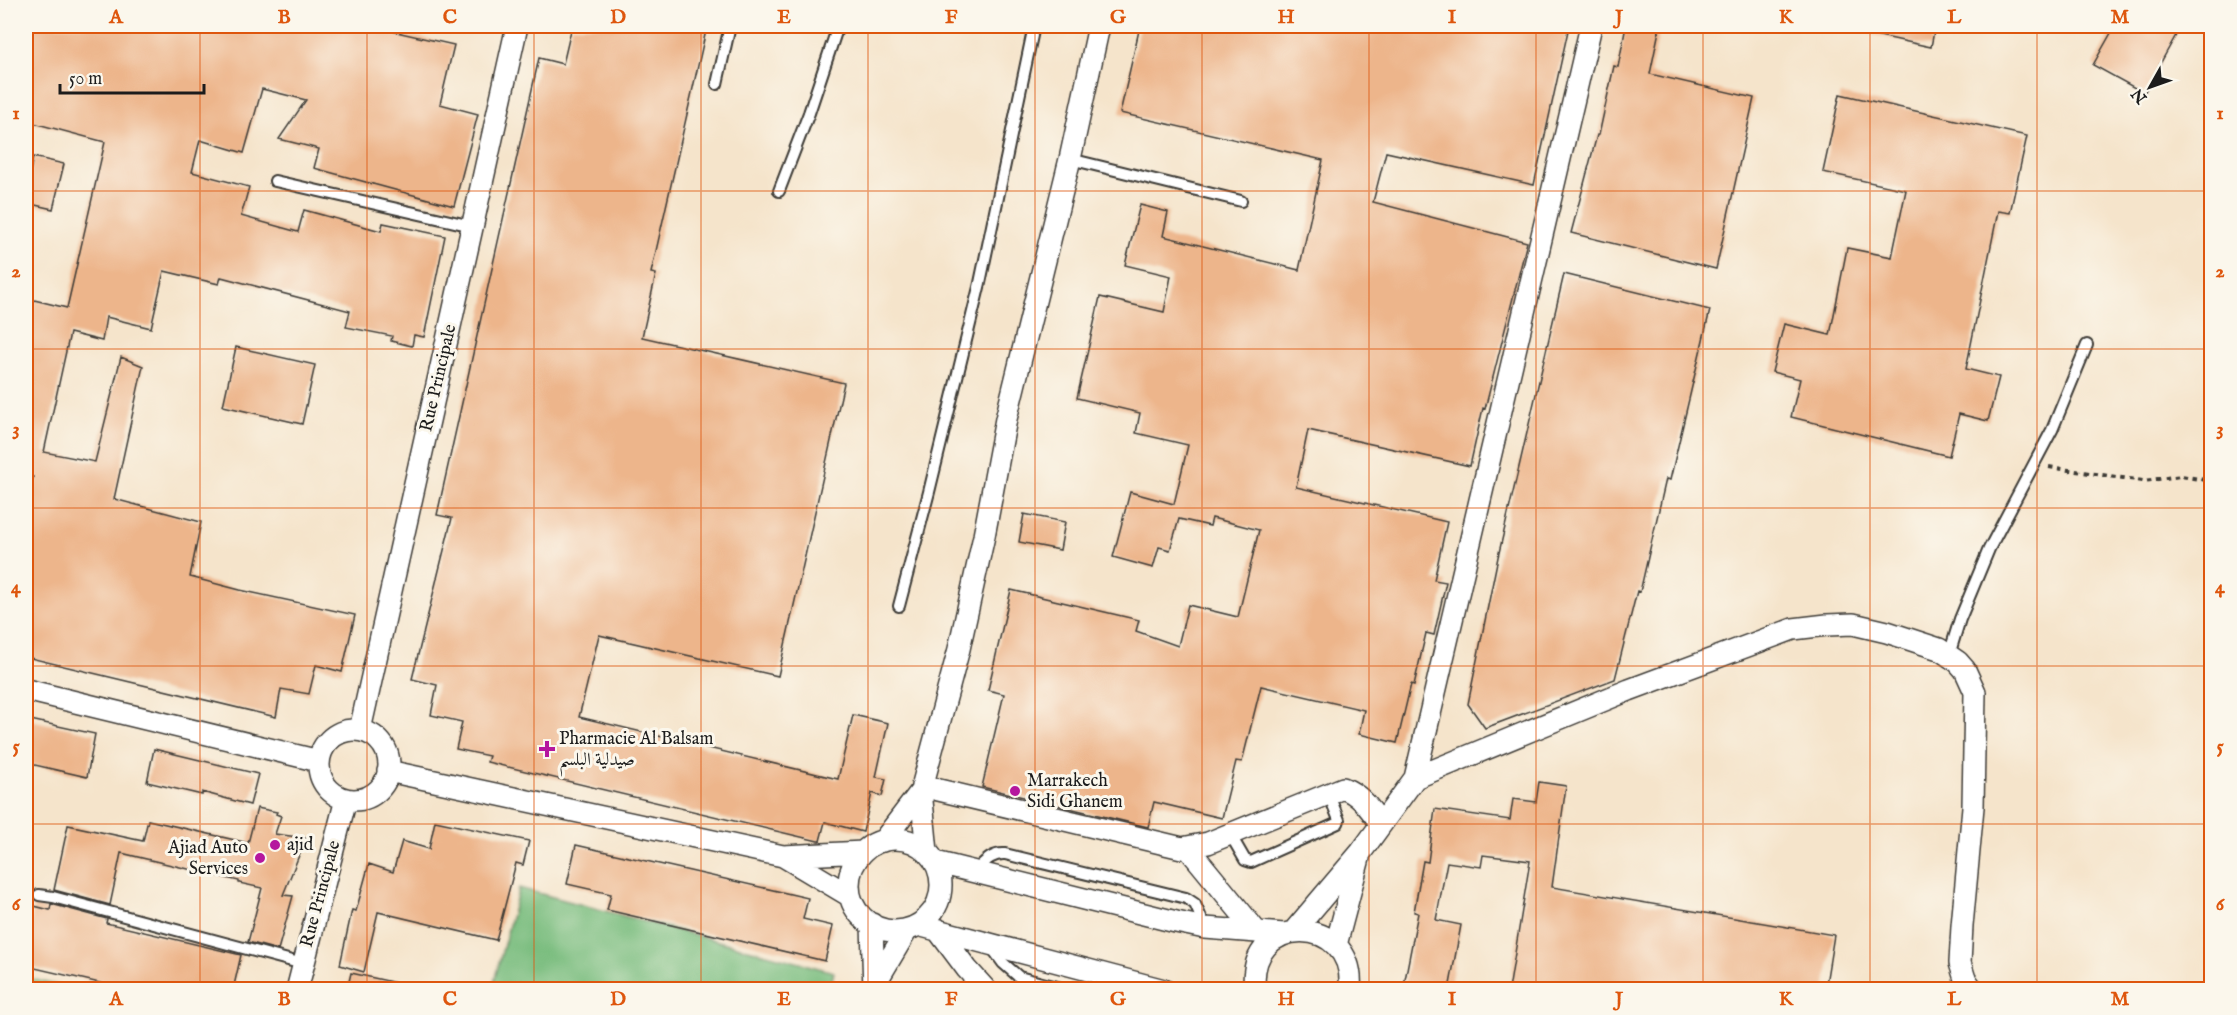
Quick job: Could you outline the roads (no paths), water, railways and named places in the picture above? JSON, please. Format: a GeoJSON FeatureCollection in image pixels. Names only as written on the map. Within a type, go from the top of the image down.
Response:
{"type":"FeatureCollection","features":[{"type":"Feature","properties":{"kind":"street","name":"Rue Principale"},"geometry":{"type":"LineString","coordinates":[[360,730],[517,26]]}},
{"type":"Feature","properties":{"kind":"street"},"geometry":{"type":"LineString","coordinates":[[883,841],[922,788],[959,649],[984,536],[1006,419],[1070,159],[1099,26]]}},
{"type":"Feature","properties":{"kind":"street"},"geometry":{"type":"LineString","coordinates":[[1255,990],[1255,968],[1258,957],[1273,940],[1289,933],[1361,852],[1414,778],[1591,26]]}},
{"type":"Feature","properties":{"kind":"street"},"geometry":{"type":"LineString","coordinates":[[1414,778],[1629,690],[1793,629],[1853,624],[1918,642],[1949,655],[1965,670],[1975,692],[1973,807],[1960,963],[1965,979],[1973,990]]}},
{"type":"Feature","properties":{"kind":"street"},"geometry":{"type":"LineString","coordinates":[[26,690],[319,761]]}},
{"type":"Feature","properties":{"kind":"street"},"geometry":{"type":"LineString","coordinates":[[360,730],[368,732],[381,741],[388,756],[388,771],[380,788],[373,794],[365,798],[346,799],[331,792],[325,786],[319,770],[321,750],[337,733],[360,730]]}},
{"type":"Feature","properties":{"kind":"street"},"geometry":{"type":"LineString","coordinates":[[388,771],[783,856],[863,852]]}},
{"type":"Feature","properties":{"kind":"street"},"geometry":{"type":"LineString","coordinates":[[922,788],[1170,846],[1188,848],[1230,834],[1343,788],[1354,792],[1381,824]]}},
{"type":"Feature","properties":{"kind":"street"},"geometry":{"type":"LineString","coordinates":[[874,987],[920,928],[939,897],[939,873],[931,857],[922,788]]}},
{"type":"Feature","properties":{"kind":"street","name":"Rue Principale"},"geometry":{"type":"LineString","coordinates":[[297,990],[346,799]]}},
{"type":"Feature","properties":{"kind":"street"},"geometry":{"type":"LineString","coordinates":[[1164,990],[988,943],[920,928],[895,931],[872,924],[855,908],[850,896],[850,873],[863,852],[883,841],[895,839],[907,841],[931,857],[974,872],[1205,928],[1318,933],[1336,945],[1345,956],[1349,966],[1350,990]]}},
{"type":"Feature","properties":{"kind":"street"},"geometry":{"type":"LineString","coordinates":[[1188,848],[1256,931]]}},
{"type":"Feature","properties":{"kind":"street"},"geometry":{"type":"LineString","coordinates":[[1336,945],[1361,852]]}},
{"type":"Feature","properties":{"kind":"street"},"geometry":{"type":"LineString","coordinates":[[783,856],[850,896]]}},
{"type":"Feature","properties":{"kind":"street"},"geometry":{"type":"LineString","coordinates":[[872,924],[874,987]]}},
{"type":"Feature","properties":{"kind":"street"},"geometry":{"type":"LineString","coordinates":[[920,928],[967,969],[986,990]]}},
{"type":"Feature","properties":{"kind":"lane"},"geometry":{"type":"LineString","coordinates":[[717,84],[730,26]]}},
{"type":"Feature","properties":{"kind":"lane"},"geometry":{"type":"LineString","coordinates":[[779,191],[809,113],[838,26]]}},
{"type":"Feature","properties":{"kind":"lane"},"geometry":{"type":"LineString","coordinates":[[899,606],[980,283],[1034,26]]}},
{"type":"Feature","properties":{"kind":"lane"},"geometry":{"type":"LineString","coordinates":[[1070,159],[1241,201]]}},
{"type":"Feature","properties":{"kind":"lane"},"geometry":{"type":"LineString","coordinates":[[275,182],[472,226]]}},
{"type":"Feature","properties":{"kind":"lane"},"geometry":{"type":"LineString","coordinates":[[1949,655],[1960,619],[1989,549],[2034,465],[2071,388],[2087,345]]}},
{"type":"Feature","properties":{"kind":"lane"},"geometry":{"type":"LineString","coordinates":[[1230,834],[1245,860],[1251,862],[1336,825],[1339,820],[1329,795]]}},
{"type":"Feature","properties":{"kind":"lane"},"geometry":{"type":"LineString","coordinates":[[39,895],[303,964]]}},
{"type":"Feature","properties":{"kind":"lane"},"geometry":{"type":"LineString","coordinates":[[988,943],[1003,963],[1019,977],[1070,990]]}},
{"type":"Feature","properties":{"kind":"place","name":"Pharmacie Al Balsam صيدلية البلسم"},"geometry":{"type":"Point","coordinates":[547,749]}},
{"type":"Feature","properties":{"kind":"place","name":"Marrakech Sidi Ghanem"},"geometry":{"type":"Point","coordinates":[1015,791]}},
{"type":"Feature","properties":{"kind":"place","name":"ajid"},"geometry":{"type":"Point","coordinates":[275,845]}},
{"type":"Feature","properties":{"kind":"place","name":"Ajiad Auto Services"},"geometry":{"type":"Point","coordinates":[260,858]}}]}
